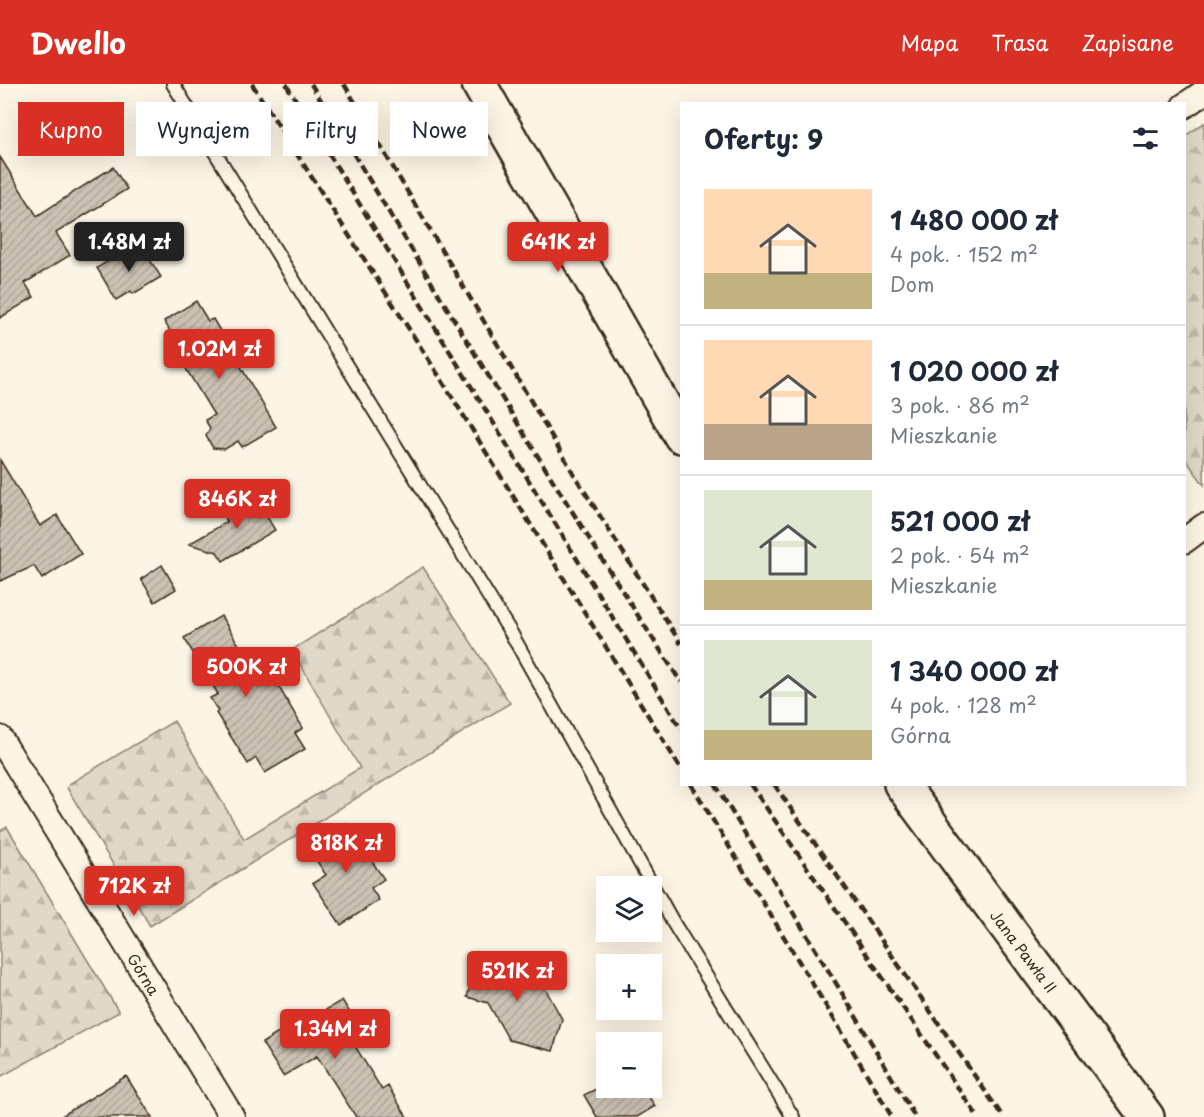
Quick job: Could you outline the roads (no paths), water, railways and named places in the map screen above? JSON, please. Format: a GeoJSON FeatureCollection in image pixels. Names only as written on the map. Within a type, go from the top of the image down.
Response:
{"type":"FeatureCollection","features":[{"type":"Feature","properties":{"kind":"main road"},"geometry":{"type":"LineString","coordinates":[[479,84],[680,434]]}},
{"type":"Feature","properties":{"kind":"main road","name":"Jana Pawła II"},"geometry":{"type":"LineString","coordinates":[[902,786],[1148,1117]]}},
{"type":"Feature","properties":{"kind":"street"},"geometry":{"type":"LineString","coordinates":[[1186,105],[1204,92]]}},
{"type":"Feature","properties":{"kind":"street"},"geometry":{"type":"LineString","coordinates":[[1186,540],[1204,526]]}},
{"type":"Feature","properties":{"kind":"street","name":"Górna"},"geometry":{"type":"LineString","coordinates":[[0,738],[232,1117]]}},
{"type":"Feature","properties":{"kind":"lane"},"geometry":{"type":"LineString","coordinates":[[173,84],[511,633],[674,924],[793,1117]]}},
{"type":"Feature","properties":{"kind":"railway"},"geometry":{"type":"LineString","coordinates":[[252,84],[441,379],[680,767]]}},
{"type":"Feature","properties":{"kind":"railway"},"geometry":{"type":"LineString","coordinates":[[286,84],[680,727]]}},
{"type":"Feature","properties":{"kind":"railway"},"geometry":{"type":"LineString","coordinates":[[311,84],[540,459],[680,680]]}},
{"type":"Feature","properties":{"kind":"railway"},"geometry":{"type":"LineString","coordinates":[[344,84],[578,481],[680,642]]}},
{"type":"Feature","properties":{"kind":"railway"},"geometry":{"type":"LineString","coordinates":[[692,786],[892,1117]]}},
{"type":"Feature","properties":{"kind":"railway"},"geometry":{"type":"LineString","coordinates":[[716,786],[915,1117]]}},
{"type":"Feature","properties":{"kind":"railway"},"geometry":{"type":"LineString","coordinates":[[751,786],[978,1117]]}},
{"type":"Feature","properties":{"kind":"railway"},"geometry":{"type":"LineString","coordinates":[[775,786],[1003,1117]]}}]}
